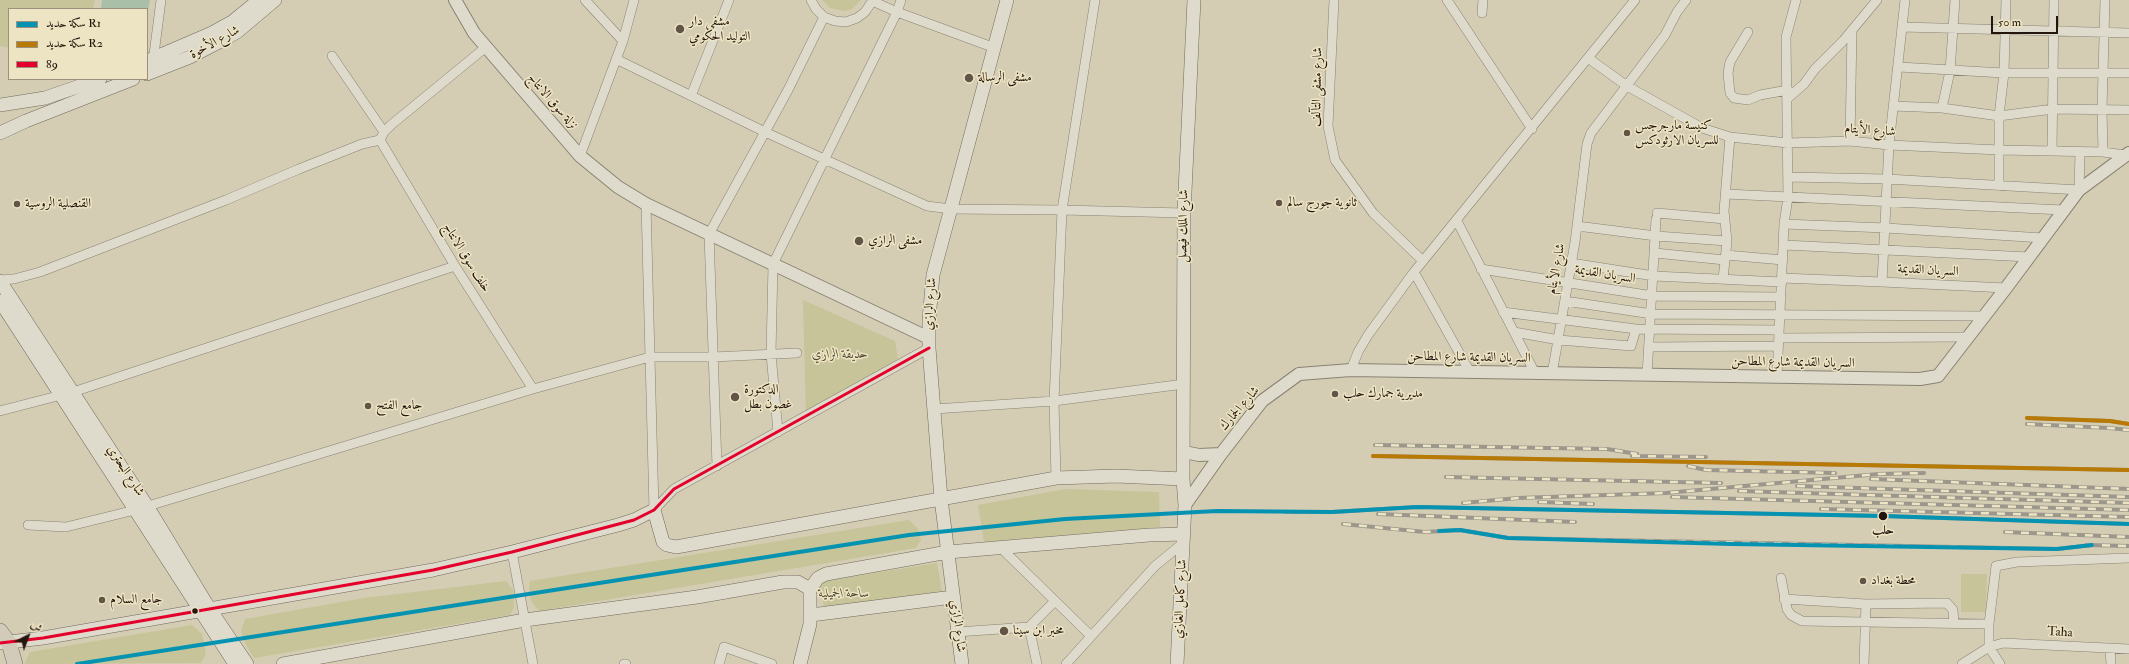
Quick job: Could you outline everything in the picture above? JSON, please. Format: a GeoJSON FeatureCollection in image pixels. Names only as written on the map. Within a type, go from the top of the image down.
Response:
{"type":"FeatureCollection","features":[{"type":"Feature","properties":{"kind":"main road","name":"شارع الأخوة"},"geometry":{"type":"LineString","coordinates":[[150,66],[232,22],[259,0]]}},
{"type":"Feature","properties":{"kind":"main road","name":"شارع الأخوة"},"geometry":{"type":"LineString","coordinates":[[150,66],[190,57],[231,35],[275,0]]}},
{"type":"Feature","properties":{"kind":"main road","name":"شارع الرازي"},"geometry":{"type":"LineString","coordinates":[[962,664],[941,499],[929,343],[933,275],[1007,0]]}},
{"type":"Feature","properties":{"kind":"main road","name":"شارع الملك فيصل"},"geometry":{"type":"LineString","coordinates":[[1184,539],[1184,213],[1194,0]]}},
{"type":"Feature","properties":{"kind":"main road"},"geometry":{"type":"LineString","coordinates":[[0,105],[45,98],[97,80]]}},
{"type":"Feature","properties":{"kind":"main road"},"geometry":{"type":"LineString","coordinates":[[0,133],[26,121],[130,80]]}},
{"type":"Feature","properties":{"kind":"main road","name":"شارع البحتري"},"geometry":{"type":"LineString","coordinates":[[0,280],[67,394],[147,506],[204,609],[246,664]]}},
{"type":"Feature","properties":{"kind":"main road"},"geometry":{"type":"LineString","coordinates":[[0,301],[67,394],[135,510],[204,609],[235,664]]}},
{"type":"Feature","properties":{"kind":"main road"},"geometry":{"type":"LineString","coordinates":[[5,643],[433,570],[618,525],[634,520],[654,510],[663,542],[667,545],[676,547],[1056,478],[1116,476],[1183,479]]}},
{"type":"Feature","properties":{"kind":"main road"},"geometry":{"type":"LineString","coordinates":[[800,664],[811,615],[809,600],[810,589],[815,582],[826,574],[948,552],[1149,535],[1184,539]]}},
{"type":"Feature","properties":{"kind":"main road","name":"شارع كامل الغازي"},"geometry":{"type":"LineString","coordinates":[[1178,664],[1184,539]]}},
{"type":"Feature","properties":{"kind":"main road"},"geometry":{"type":"LineString","coordinates":[[283,664],[525,620],[697,597],[783,582],[798,582],[810,589]]}},
{"type":"Feature","properties":{"kind":"main road"},"geometry":{"type":"LineString","coordinates":[[811,615],[953,597]]}},
{"type":"Feature","properties":{"kind":"main road"},"geometry":{"type":"LineString","coordinates":[[0,631],[15,664]]}},
{"type":"Feature","properties":{"kind":"street"},"geometry":{"type":"LineString","coordinates":[[150,66],[162,0]]}},
{"type":"Feature","properties":{"kind":"street","name":"نزلة سوق الانتاج"},"geometry":{"type":"LineString","coordinates":[[454,0],[467,22],[486,47],[580,156],[618,187],[646,204],[773,264],[929,343]]}},
{"type":"Feature","properties":{"kind":"street"},"geometry":{"type":"LineString","coordinates":[[585,0],[623,41]]}},
{"type":"Feature","properties":{"kind":"street"},"geometry":{"type":"LineString","coordinates":[[580,156],[623,41],[634,0]]}},
{"type":"Feature","properties":{"kind":"street"},"geometry":{"type":"LineString","coordinates":[[691,96],[729,0]]}},
{"type":"Feature","properties":{"kind":"street"},"geometry":{"type":"LineString","coordinates":[[811,0],[816,9],[824,17],[835,21],[846,22],[857,18],[865,12],[872,0],[897,12],[995,48]]}},
{"type":"Feature","properties":{"kind":"street"},"geometry":{"type":"LineString","coordinates":[[778,432],[772,354],[773,264],[897,12],[901,0]]}},
{"type":"Feature","properties":{"kind":"street"},"geometry":{"type":"LineString","coordinates":[[1056,478],[1054,401],[1062,210],[1095,0]]}},
{"type":"Feature","properties":{"kind":"street","name":"شارع مشفى التآلف"},"geometry":{"type":"LineString","coordinates":[[1334,0],[1328,126],[1335,160],[1373,213],[1423,261]]}},
{"type":"Feature","properties":{"kind":"street"},"geometry":{"type":"LineString","coordinates":[[1447,0],[1532,129]]}},
{"type":"Feature","properties":{"kind":"street"},"geometry":{"type":"LineString","coordinates":[[1482,13],[1483,0]]}},
{"type":"Feature","properties":{"kind":"street"},"geometry":{"type":"LineString","coordinates":[[1351,370],[1368,335],[1414,272],[1532,129],[1635,0]]}},
{"type":"Feature","properties":{"kind":"street","name":"شارع الأيتام"},"geometry":{"type":"LineString","coordinates":[[1552,374],[1559,340],[1577,226],[1587,144],[1591,133],[1627,86],[1664,34],[1676,12],[1686,0]]}},
{"type":"Feature","properties":{"kind":"street"},"geometry":{"type":"LineString","coordinates":[[1777,377],[1784,224],[1789,177],[1786,36],[1796,0]]}},
{"type":"Feature","properties":{"kind":"street"},"geometry":{"type":"LineString","coordinates":[[1748,32],[1730,62],[1728,73],[1730,93],[1734,98],[1748,100],[1760,95],[1788,94],[1804,84],[1815,69],[1852,30],[1877,0]]}},
{"type":"Feature","properties":{"kind":"street","name":"السريان القديمة"},"geometry":{"type":"LineString","coordinates":[[1882,282],[1885,249],[1889,145],[1899,67],[1905,0]]}},
{"type":"Feature","properties":{"kind":"street"},"geometry":{"type":"LineString","coordinates":[[1942,108],[1950,71],[1955,0]]}},
{"type":"Feature","properties":{"kind":"street"},"geometry":{"type":"LineString","coordinates":[[1999,186],[1999,116],[2004,73],[2006,0]]}},
{"type":"Feature","properties":{"kind":"street"},"geometry":{"type":"LineString","coordinates":[[2052,151],[2054,0]]}},
{"type":"Feature","properties":{"kind":"street"},"geometry":{"type":"LineString","coordinates":[[2103,152],[2102,110],[2105,0]]}},
{"type":"Feature","properties":{"kind":"street"},"geometry":{"type":"LineString","coordinates":[[718,466],[709,234],[765,132],[824,17]]}},
{"type":"Feature","properties":{"kind":"street"},"geometry":{"type":"LineString","coordinates":[[1902,27],[2005,31],[2129,33]]}},
{"type":"Feature","properties":{"kind":"street"},"geometry":{"type":"LineString","coordinates":[[1850,141],[1852,30]]}},
{"type":"Feature","properties":{"kind":"street"},"geometry":{"type":"LineString","coordinates":[[0,280],[14,279],[40,272],[226,200],[382,136],[486,47]]}},
{"type":"Feature","properties":{"kind":"street","name":"خلف سوق الانتاج"},"geometry":{"type":"LineString","coordinates":[[332,56],[382,136],[455,266],[533,389]]}},
{"type":"Feature","properties":{"kind":"street","name":"شارع الأيتام"},"geometry":{"type":"LineString","coordinates":[[1588,58],[1627,86],[1702,128],[1730,137],[1788,143],[1850,141],[1889,145],[2127,154]]}},
{"type":"Feature","properties":{"kind":"street"},"geometry":{"type":"LineString","coordinates":[[616,59],[765,132],[927,206],[950,209],[1184,213]]}},
{"type":"Feature","properties":{"kind":"street"},"geometry":{"type":"LineString","coordinates":[[1899,67],[2004,73],[2129,73]]}},
{"type":"Feature","properties":{"kind":"street"},"geometry":{"type":"LineString","coordinates":[[1893,106],[1942,108],[1999,116],[2053,109],[2129,110]]}},
{"type":"Feature","properties":{"kind":"street"},"geometry":{"type":"LineString","coordinates":[[1723,279],[1727,241],[1725,219],[1730,137]]}},
{"type":"Feature","properties":{"kind":"street"},"geometry":{"type":"LineString","coordinates":[[1789,177],[1887,179],[2078,190],[2080,152]]}},
{"type":"Feature","properties":{"kind":"street","name":"السريان القديمة شارع المطاحن"},"geometry":{"type":"LineString","coordinates":[[1351,370],[1920,379],[1938,376],[2006,288],[2078,190],[2127,154]]}},
{"type":"Feature","properties":{"kind":"street"},"geometry":{"type":"LineString","coordinates":[[1726,194],[2063,210]]}},
{"type":"Feature","properties":{"kind":"street"},"geometry":{"type":"LineString","coordinates":[[646,204],[654,510]]}},
{"type":"Feature","properties":{"kind":"street","name":"السريان القديمة"},"geometry":{"type":"LineString","coordinates":[[1647,375],[1650,347],[1657,216],[1725,219]]}},
{"type":"Feature","properties":{"kind":"street"},"geometry":{"type":"LineString","coordinates":[[1457,221],[1535,373]]}},
{"type":"Feature","properties":{"kind":"street"},"geometry":{"type":"LineString","coordinates":[[1784,224],[1886,228],[2043,238]]}},
{"type":"Feature","properties":{"kind":"street"},"geometry":{"type":"LineString","coordinates":[[1577,226],[1656,236],[1727,241]]}},
{"type":"Feature","properties":{"kind":"street"},"geometry":{"type":"LineString","coordinates":[[1784,245],[2029,257]]}},
{"type":"Feature","properties":{"kind":"street"},"geometry":{"type":"LineString","coordinates":[[1655,253],[1783,260]]}},
{"type":"Feature","properties":{"kind":"street","name":"السريان القديمة"},"geometry":{"type":"LineString","coordinates":[[1571,263],[1654,276],[1882,282],[2006,288]]}},
{"type":"Feature","properties":{"kind":"street"},"geometry":{"type":"LineString","coordinates":[[0,411],[67,394],[455,266]]}},
{"type":"Feature","properties":{"kind":"street","name":"السريان القديمة"},"geometry":{"type":"LineString","coordinates":[[1481,269],[1653,296],[1781,297]]}},
{"type":"Feature","properties":{"kind":"street"},"geometry":{"type":"LineString","coordinates":[[1414,272],[1470,372]]}},
{"type":"Feature","properties":{"kind":"street"},"geometry":{"type":"LineString","coordinates":[[1565,301],[1652,314],[1984,316]]}},
{"type":"Feature","properties":{"kind":"street"},"geometry":{"type":"LineString","coordinates":[[1503,312],[1636,329],[1779,338]]}},
{"type":"Feature","properties":{"kind":"street"},"geometry":{"type":"LineString","coordinates":[[1514,332],[1559,340],[1631,346],[1636,329]]}},
{"type":"Feature","properties":{"kind":"street"},"geometry":{"type":"LineString","coordinates":[[1650,347],[1779,338],[1968,336]]}},
{"type":"Feature","properties":{"kind":"street"},"geometry":{"type":"LineString","coordinates":[[654,510],[674,489],[778,432],[929,343]]}},
{"type":"Feature","properties":{"kind":"street"},"geometry":{"type":"LineString","coordinates":[[28,525],[66,527],[135,510],[533,389],[650,356],[713,357],[797,353]]}},
{"type":"Feature","properties":{"kind":"street","name":"شارع الجمارك"},"geometry":{"type":"LineString","coordinates":[[1221,454],[1262,401],[1299,374],[1351,370]]}},
{"type":"Feature","properties":{"kind":"street"},"geometry":{"type":"LineString","coordinates":[[934,410],[1054,401],[1184,384]]}},
{"type":"Feature","properties":{"kind":"street"},"geometry":{"type":"LineString","coordinates":[[1184,452],[1199,455],[1221,454]]}},
{"type":"Feature","properties":{"kind":"street"},"geometry":{"type":"LineString","coordinates":[[1185,505],[1221,454]]}},
{"type":"Feature","properties":{"kind":"street"},"geometry":{"type":"LineString","coordinates":[[1066,664],[1155,566],[1184,539]]}},
{"type":"Feature","properties":{"kind":"street"},"geometry":{"type":"LineString","coordinates":[[1001,548],[1091,636]]}},
{"type":"Feature","properties":{"kind":"street"},"geometry":{"type":"LineString","coordinates":[[512,552],[533,664]]}},
{"type":"Feature","properties":{"kind":"street"},"geometry":{"type":"LineString","coordinates":[[2000,664],[1989,647],[1989,624],[1996,566],[2017,562],[2129,558]]}},
{"type":"Feature","properties":{"kind":"street"},"geometry":{"type":"LineString","coordinates":[[1781,578],[1787,609],[1796,619],[1989,624]]}},
{"type":"Feature","properties":{"kind":"street"},"geometry":{"type":"LineString","coordinates":[[1784,599],[1866,604],[1947,604],[1953,610],[1954,624]]}},
{"type":"Feature","properties":{"kind":"street"},"geometry":{"type":"LineString","coordinates":[[957,632],[1029,627],[1055,601]]}},
{"type":"Feature","properties":{"kind":"street"},"geometry":{"type":"LineString","coordinates":[[1864,664],[1866,604]]}},
{"type":"Feature","properties":{"kind":"street"},"geometry":{"type":"LineString","coordinates":[[1029,627],[1037,664]]}},
{"type":"Feature","properties":{"kind":"street","name":"Taha"},"geometry":{"type":"LineString","coordinates":[[1989,647],[2011,644],[2129,649]]}},
{"type":"Feature","properties":{"kind":"street"},"geometry":{"type":"LineString","coordinates":[[719,664],[724,647],[772,664]]}},
{"type":"Feature","properties":{"kind":"street"},"geometry":{"type":"LineString","coordinates":[[1962,664],[1989,647]]}},
{"type":"Feature","properties":{"kind":"street"},"geometry":{"type":"LineString","coordinates":[[2110,649],[2111,664]]}},
{"type":"Feature","properties":{"kind":"green space"},"geometry":{"type":"Polygon","coordinates":[[[0,0],[95,0],[93,8],[8,8],[8,48],[0,46],[0,0]]]}},
{"type":"Feature","properties":{"kind":"green space"},"geometry":{"type":"Polygon","coordinates":[[[822,0],[861,0],[852,9],[845,11],[830,8],[822,0]]]}},
{"type":"Feature","properties":{"kind":"green space","name":"حديقة الرازي"},"geometry":{"type":"Polygon","coordinates":[[[803,300],[895,341],[898,359],[806,419],[803,300]]]}},
{"type":"Feature","properties":{"kind":"green space"},"geometry":{"type":"Polygon","coordinates":[[[1066,489],[1159,492],[1160,527],[984,542],[978,505],[1066,489]]]}},
{"type":"Feature","properties":{"kind":"green space"},"geometry":{"type":"Polygon","coordinates":[[[909,520],[919,530],[921,540],[916,548],[539,611],[531,601],[529,587],[530,581],[909,520]]]}},
{"type":"Feature","properties":{"kind":"green space","name":"ساحة الجميلية"},"geometry":{"type":"Polygon","coordinates":[[[937,563],[942,591],[825,612],[819,582],[937,563]]]}},
{"type":"Feature","properties":{"kind":"green space"},"geometry":{"type":"Polygon","coordinates":[[[1961,574],[1987,574],[1986,612],[1961,612],[1961,574]]]}},
{"type":"Feature","properties":{"kind":"green space"},"geometry":{"type":"Polygon","coordinates":[[[506,581],[513,590],[514,608],[510,615],[254,658],[246,645],[241,631],[245,619],[364,598],[506,581]]]}},
{"type":"Feature","properties":{"kind":"green space"},"geometry":{"type":"Polygon","coordinates":[[[192,625],[202,634],[206,654],[201,663],[24,664],[30,652],[192,625]]]}},
{"type":"Feature","properties":{"kind":"shaded area"},"geometry":{"type":"Polygon","coordinates":[[[102,0],[150,0],[148,10],[148,8],[101,8],[102,0]]]}},
{"type":"Feature","properties":{"kind":"railway"},"geometry":{"type":"LineString","coordinates":[[2027,418],[2110,421],[2129,424]]}},
{"type":"Feature","properties":{"kind":"railway"},"geometry":{"type":"LineString","coordinates":[[2027,424],[2129,430]]}},
{"type":"Feature","properties":{"kind":"railway"},"geometry":{"type":"LineString","coordinates":[[1375,445],[1607,449],[1637,454]]}},
{"type":"Feature","properties":{"kind":"railway"},"geometry":{"type":"LineString","coordinates":[[1373,456],[2129,470]]}},
{"type":"Feature","properties":{"kind":"railway"},"geometry":{"type":"LineString","coordinates":[[1632,456],[1706,457]]}},
{"type":"Feature","properties":{"kind":"railway"},"geometry":{"type":"LineString","coordinates":[[1688,466],[1706,470],[1835,473]]}},
{"type":"Feature","properties":{"kind":"railway"},"geometry":{"type":"LineString","coordinates":[[1463,503],[1518,498],[1666,493],[1879,474],[1924,473]]}},
{"type":"Feature","properties":{"kind":"railway"},"geometry":{"type":"LineString","coordinates":[[1446,477],[1721,483]]}},
{"type":"Feature","properties":{"kind":"railway"},"geometry":{"type":"LineString","coordinates":[[1871,479],[2129,489]]}},
{"type":"Feature","properties":{"kind":"railway"},"geometry":{"type":"LineString","coordinates":[[1797,486],[2129,497]]}},
{"type":"Feature","properties":{"kind":"railway"},"geometry":{"type":"LineString","coordinates":[[1739,491],[2129,503]]}},
{"type":"Feature","properties":{"kind":"railway"},"geometry":{"type":"LineString","coordinates":[[1672,497],[2129,510]]}},
{"type":"Feature","properties":{"kind":"railway"},"geometry":{"type":"LineString","coordinates":[[1539,502],[1593,504]]}},
{"type":"Feature","properties":{"kind":"railway"},"geometry":{"type":"LineString","coordinates":[[1286,512],[1332,512],[1417,507],[1883,516],[2129,524]]}},
{"type":"Feature","properties":{"kind":"railway"},"geometry":{"type":"LineString","coordinates":[[1821,509],[2129,517]]}},
{"type":"Feature","properties":{"kind":"railway"},"geometry":{"type":"LineString","coordinates":[[1378,514],[1575,522]]}},
{"type":"Feature","properties":{"kind":"railway"},"geometry":{"type":"LineString","coordinates":[[1343,524],[1425,532],[1460,530],[1508,538],[2057,549],[2092,545]]}},
{"type":"Feature","properties":{"kind":"railway"},"geometry":{"type":"LineString","coordinates":[[2005,532],[2129,537]]}},
{"type":"Feature","properties":{"kind":"railway"},"geometry":{"type":"LineString","coordinates":[[2086,545],[2129,546]]}},
{"type":"Feature","properties":{"kind":"rail line","name":"R2"},"geometry":{"type":"LineString","coordinates":[[2027,418],[2110,421],[2129,424]]}},
{"type":"Feature","properties":{"kind":"rail line","name":"R2"},"geometry":{"type":"LineString","coordinates":[[1373,456],[2129,470]]}},
{"type":"Feature","properties":{"kind":"rail line","name":"R1"},"geometry":{"type":"LineString","coordinates":[[77,664],[909,535],[1065,519],[1217,511],[1332,512],[1417,507],[1883,516],[2129,524]]}},
{"type":"Feature","properties":{"kind":"rail line","name":"R1"},"geometry":{"type":"LineString","coordinates":[[1439,531],[1460,530],[1508,538],[1732,544],[2057,549],[2092,545]]}},
{"type":"Feature","properties":{"kind":"transit line","name":"89"},"geometry":{"type":"LineString","coordinates":[[0,643],[43,638],[433,570],[512,552],[634,520],[654,510],[674,489],[929,348]]}},
{"type":"Feature","properties":{"kind":"place","name":"مشفى دار التوليد الحكومي"},"geometry":{"type":"Point","coordinates":[680,29]}},
{"type":"Feature","properties":{"kind":"place","name":"مشفى الرسالة"},"geometry":{"type":"Point","coordinates":[969,78]}},
{"type":"Feature","properties":{"kind":"place","name":"كنيسة مارجرجس للسريان الارثودكس"},"geometry":{"type":"Point","coordinates":[1627,133]}},
{"type":"Feature","properties":{"kind":"place","name":"ثانوية جورج سالم"},"geometry":{"type":"Point","coordinates":[1279,203]}},
{"type":"Feature","properties":{"kind":"place","name":"القنصلية الروسية"},"geometry":{"type":"Point","coordinates":[17,204]}},
{"type":"Feature","properties":{"kind":"place","name":"مشفى الرازي"},"geometry":{"type":"Point","coordinates":[859,241]}},
{"type":"Feature","properties":{"kind":"place","name":"مديرية جمارك حلب"},"geometry":{"type":"Point","coordinates":[1335,394]}},
{"type":"Feature","properties":{"kind":"place","name":"الدكتورة غصون بطل"},"geometry":{"type":"Point","coordinates":[735,397]}},
{"type":"Feature","properties":{"kind":"place","name":"جامع الفتح"},"geometry":{"type":"Point","coordinates":[368,406]}},
{"type":"Feature","properties":{"kind":"place","name":"حلب"},"geometry":{"type":"Point","coordinates":[1883,516]}},
{"type":"Feature","properties":{"kind":"place","name":"محطة بغداد"},"geometry":{"type":"Point","coordinates":[1863,581]}},
{"type":"Feature","properties":{"kind":"place","name":"جامع السلام"},"geometry":{"type":"Point","coordinates":[102,600]}},
{"type":"Feature","properties":{"kind":"place","name":"مخبر ابن سينا"},"geometry":{"type":"Point","coordinates":[1004,631]}}]}
